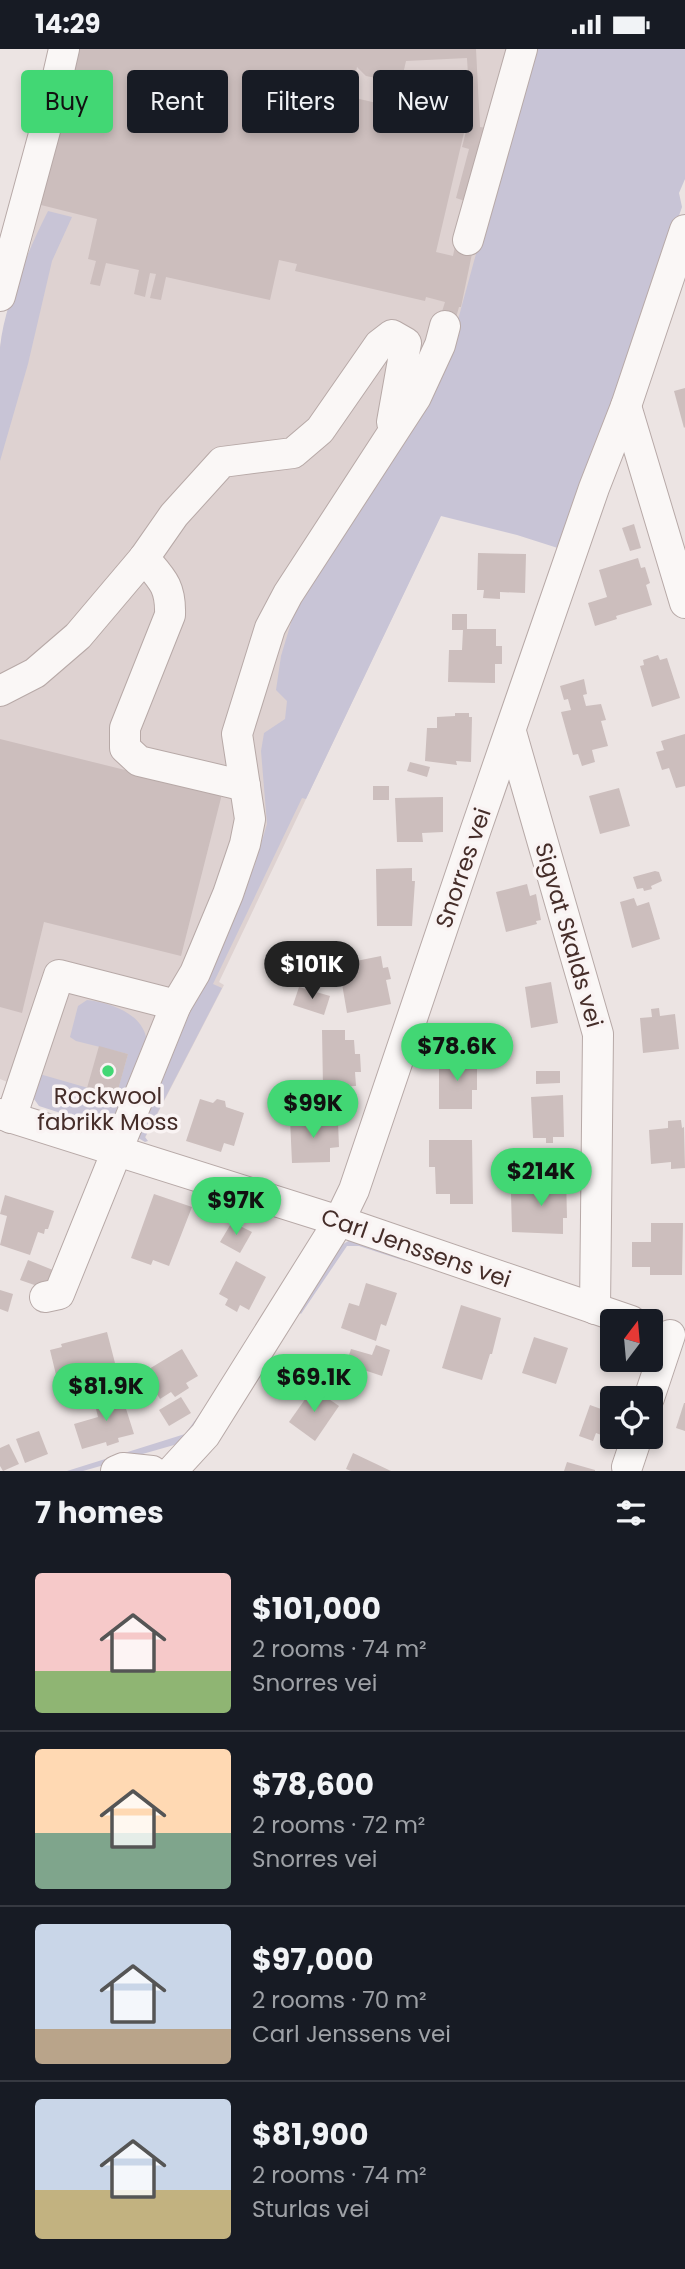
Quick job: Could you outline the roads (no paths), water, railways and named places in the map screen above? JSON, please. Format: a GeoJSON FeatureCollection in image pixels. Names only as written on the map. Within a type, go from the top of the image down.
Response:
{"type":"FeatureCollection","features":[{"type":"Feature","properties":{"kind":"street"},"geometry":{"type":"LineString","coordinates":[[0,296],[47,123],[64,49]]}},
{"type":"Feature","properties":{"kind":"street"},"geometry":{"type":"LineString","coordinates":[[468,240],[522,49]]}},
{"type":"Feature","properties":{"kind":"street","name":"Snorres vei"},"geometry":{"type":"LineString","coordinates":[[172,1471],[205,1436],[339,1221],[354,1191],[476,829],[594,488],[626,406],[685,230]]}},
{"type":"Feature","properties":{"kind":"street"},"geometry":{"type":"LineString","coordinates":[[45,1297],[60,1294],[176,1005],[195,973],[229,894],[250,819],[237,734],[270,628],[288,594],[416,397],[440,345],[445,326]]}},
{"type":"Feature","properties":{"kind":"street"},"geometry":{"type":"LineString","coordinates":[[0,691],[35,673],[78,636],[144,558],[174,515],[222,462],[293,453],[320,430],[379,345],[392,335],[406,343],[390,436]]}},
{"type":"Feature","properties":{"kind":"street"},"geometry":{"type":"LineString","coordinates":[[626,406],[685,603]]}},
{"type":"Feature","properties":{"kind":"street"},"geometry":{"type":"LineString","coordinates":[[144,558],[162,579],[171,597],[170,615],[125,728],[125,748],[139,761],[245,786]]}},
{"type":"Feature","properties":{"kind":"street","name":"Sigvat Skalds vei"},"geometry":{"type":"LineString","coordinates":[[511,732],[598,1034],[595,1309]]}},
{"type":"Feature","properties":{"kind":"street"},"geometry":{"type":"LineString","coordinates":[[5,1116],[59,975],[176,1005]]}},
{"type":"Feature","properties":{"kind":"street","name":"Carl Jenssens vei"},"geometry":{"type":"LineString","coordinates":[[5,1116],[339,1221],[600,1311]]}},
{"type":"Feature","properties":{"kind":"street"},"geometry":{"type":"LineString","coordinates":[[653,1386],[669,1335]]}},
{"type":"Feature","properties":{"kind":"street"},"geometry":{"type":"LineString","coordinates":[[626,1467],[632,1449]]}},
{"type":"Feature","properties":{"kind":"street"},"geometry":{"type":"LineString","coordinates":[[116,1471],[123,1468],[152,1471]]}},
{"type":"Feature","properties":{"kind":"place","name":"Rockwool fabrikk Moss"},"geometry":{"type":"Point","coordinates":[108,1071]}}]}
